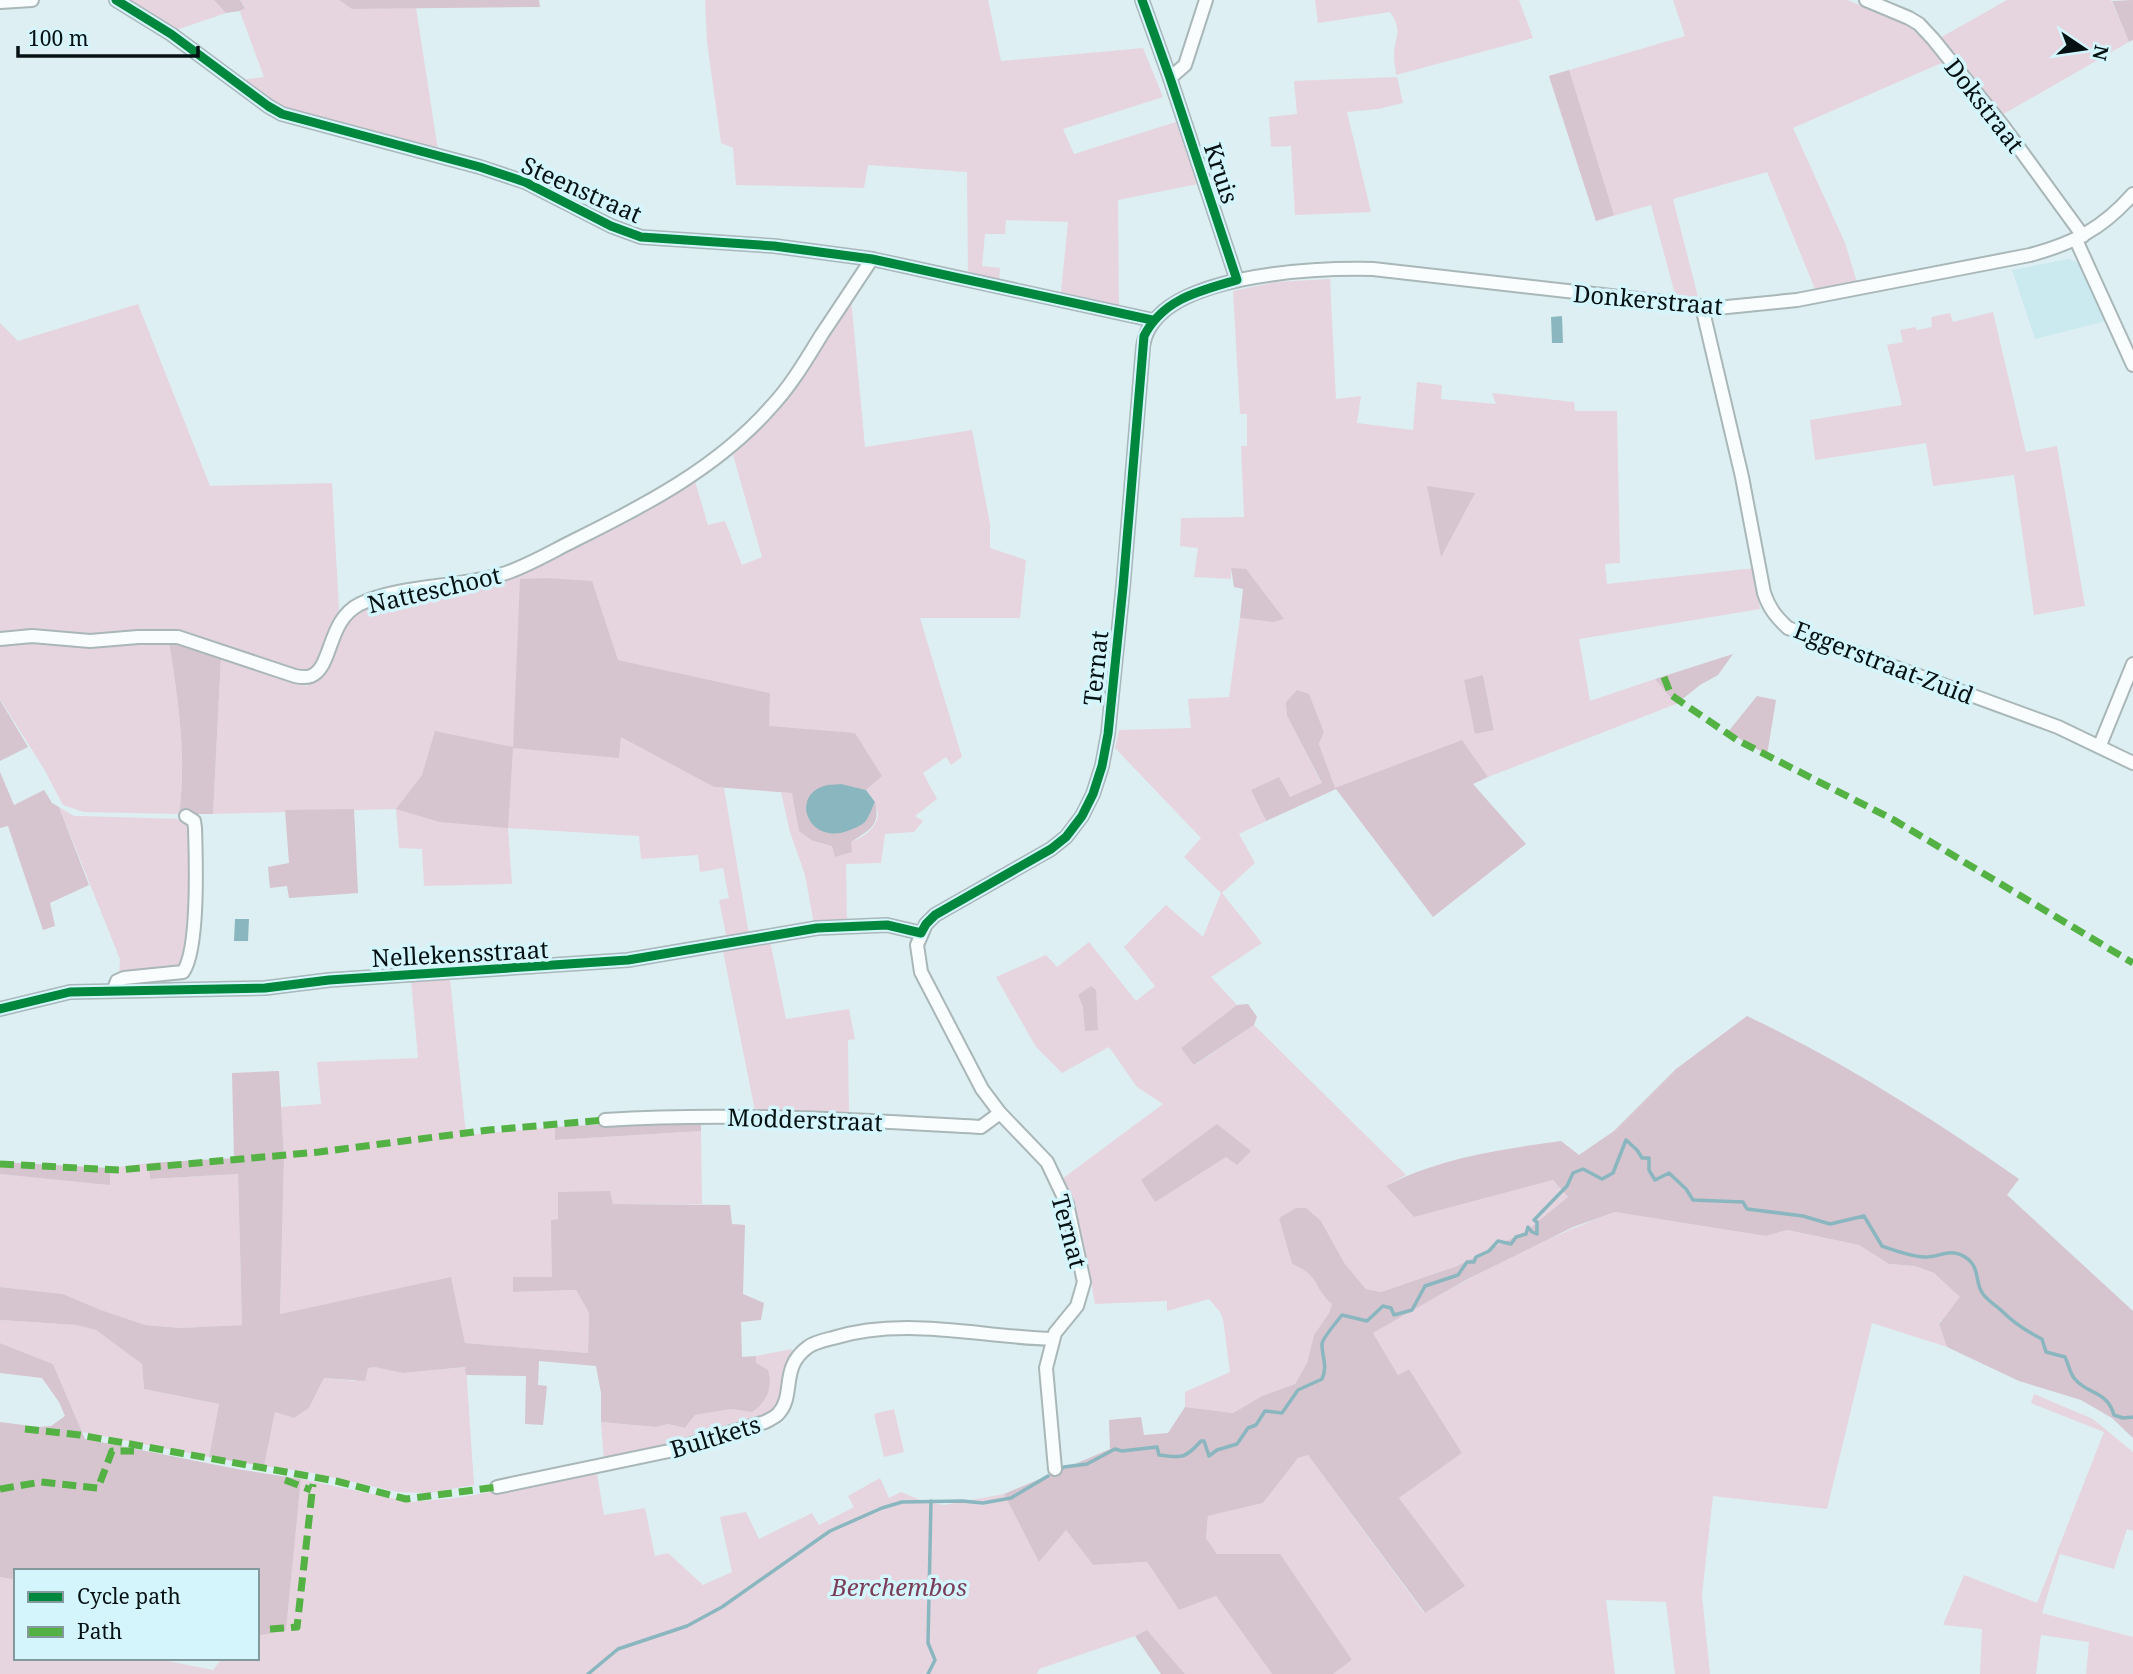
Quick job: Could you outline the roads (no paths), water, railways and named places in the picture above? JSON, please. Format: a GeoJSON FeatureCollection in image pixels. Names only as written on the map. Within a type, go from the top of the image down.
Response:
{"type":"FeatureCollection","features":[{"type":"Feature","properties":{"kind":"street"},"geometry":{"type":"LineString","coordinates":[[0,2],[32,0]]}},
{"type":"Feature","properties":{"kind":"street","name":"Steenstraat"},"geometry":{"type":"LineString","coordinates":[[116,0],[171,34],[268,106],[293,118],[480,167],[525,182],[611,226],[641,237],[774,246],[872,259],[1152,320]]}},
{"type":"Feature","properties":{"kind":"street","name":"Kruis"},"geometry":{"type":"LineString","coordinates":[[1142,0],[1237,280]]}},
{"type":"Feature","properties":{"kind":"street"},"geometry":{"type":"LineString","coordinates":[[1170,78],[1185,65],[1206,0]]}},
{"type":"Feature","properties":{"kind":"street","name":"Dokstraat"},"geometry":{"type":"LineString","coordinates":[[1866,0],[1919,24],[2003,126],[2079,238],[2133,365]]}},
{"type":"Feature","properties":{"kind":"street","name":"Donkerstraat"},"geometry":{"type":"LineString","coordinates":[[1152,320],[1172,304],[1237,280],[1279,273],[1373,269],[1702,307],[1759,305],[2030,255],[2079,238],[2102,224],[2133,194]]}},
{"type":"Feature","properties":{"kind":"street","name":"Natteschoot"},"geometry":{"type":"LineString","coordinates":[[0,639],[32,636],[90,641],[178,637],[295,677],[311,676],[322,664],[338,622],[361,604],[517,569],[613,521],[716,458],[737,442],[772,407],[872,259]]}},
{"type":"Feature","properties":{"kind":"street","name":"Eggerstraat-Zuid"},"geometry":{"type":"LineString","coordinates":[[1702,307],[1742,477],[1764,593],[1776,617],[1788,628],[2059,727],[2133,763]]}},
{"type":"Feature","properties":{"kind":"street","name":"Ternat"},"geometry":{"type":"LineString","coordinates":[[1055,1469],[1046,1378],[1048,1359],[1053,1339],[1077,1306],[1084,1282],[1068,1204],[1047,1162],[1000,1113],[982,1089],[921,972],[917,945],[926,924],[935,915],[1042,854],[1066,837],[1082,816],[1093,794],[1108,734],[1144,336],[1152,320]]}},
{"type":"Feature","properties":{"kind":"street"},"geometry":{"type":"LineString","coordinates":[[2100,746],[2133,664]]}},
{"type":"Feature","properties":{"kind":"street"},"geometry":{"type":"LineString","coordinates":[[114,989],[117,981],[124,978],[176,975],[183,972],[190,960],[196,876],[195,828],[194,821],[186,817]]}},
{"type":"Feature","properties":{"kind":"street","name":"Nellekensstraat"},"geometry":{"type":"LineString","coordinates":[[0,1009],[70,992],[265,988],[329,980],[587,964],[683,952],[817,928],[887,925],[921,933]]}},
{"type":"Feature","properties":{"kind":"street","name":"Modderstraat"},"geometry":{"type":"LineString","coordinates":[[605,1120],[756,1115],[981,1127],[1000,1113]]}},
{"type":"Feature","properties":{"kind":"street","name":"Bultkets"},"geometry":{"type":"LineString","coordinates":[[497,1487],[669,1451],[765,1422],[778,1414],[784,1403],[795,1358],[810,1345],[844,1334],[900,1327],[1053,1339]]}},
{"type":"Feature","properties":{"kind":"waterway"},"geometry":{"type":"LineString","coordinates":[[1058,1471],[1064,1467],[1087,1464],[1115,1449],[1122,1451],[1157,1447],[1159,1455],[1178,1457],[1187,1454],[1204,1441],[1209,1456],[1217,1450],[1237,1444],[1248,1428],[1256,1425],[1265,1411],[1282,1413],[1298,1390],[1322,1379],[1325,1366],[1322,1344],[1342,1315],[1367,1321],[1383,1306],[1391,1308],[1394,1315],[1412,1310],[1425,1286],[1458,1275],[1467,1262],[1474,1262],[1476,1257],[1489,1251],[1498,1241],[1511,1244],[1516,1237],[1526,1234],[1528,1227],[1537,1234],[1537,1222],[1534,1220],[1567,1186],[1573,1173],[1583,1169],[1602,1179],[1613,1173],[1626,1140],[1642,1158],[1649,1158],[1649,1170],[1655,1180],[1669,1173],[1693,1200],[1743,1202],[1747,1209],[1803,1216],[1830,1224],[1864,1216],[1882,1246],[1918,1256],[1954,1253],[1965,1257],[1973,1265],[1980,1289],[1988,1299],[2016,1324],[2042,1339],[2046,1352],[2065,1357],[2074,1378],[2107,1401],[2114,1415],[2133,1417]]}},
{"type":"Feature","properties":{"kind":"waterway"},"geometry":{"type":"LineString","coordinates":[[588,1674],[618,1649],[687,1626],[722,1607],[830,1531],[882,1508],[902,1502],[983,1503],[1011,1498],[1048,1476]]}},
{"type":"Feature","properties":{"kind":"waterway"},"geometry":{"type":"LineString","coordinates":[[928,1674],[935,1660],[928,1643],[931,1501]]}},
{"type":"Feature","properties":{"kind":"park label","name":"Berchembos"},"geometry":{"type":"Point","coordinates":[899,1586]}}]}
